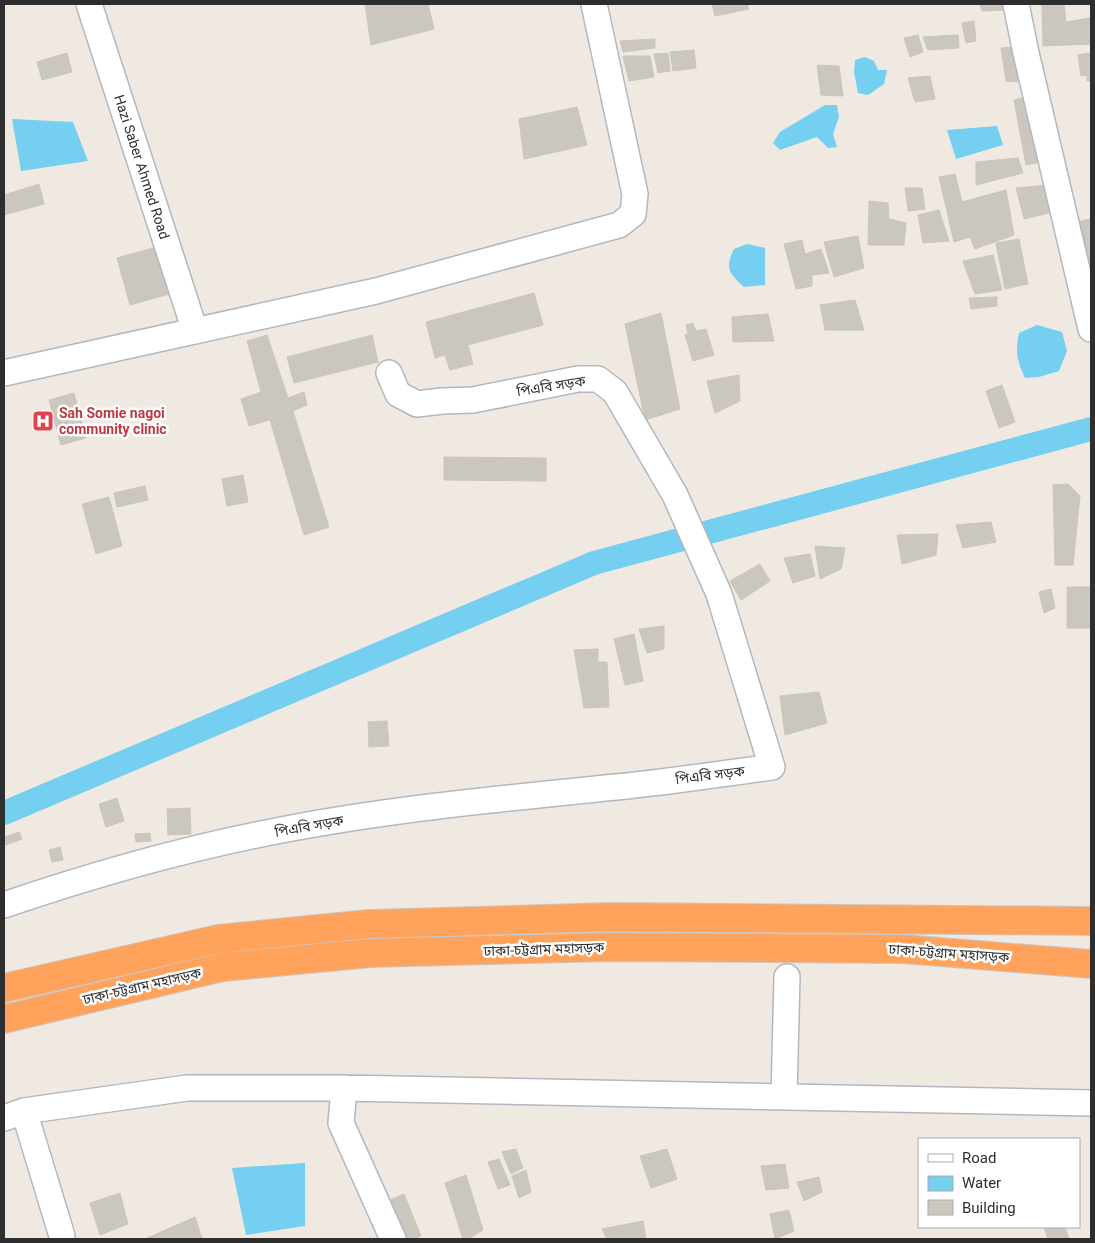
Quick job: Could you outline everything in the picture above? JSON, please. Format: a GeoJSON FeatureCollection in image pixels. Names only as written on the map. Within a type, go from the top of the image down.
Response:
{"type":"FeatureCollection","features":[{"type":"Feature","properties":{"kind":"highway"},"geometry":{"type":"LineString","coordinates":[[4,988],[218,938],[369,924],[612,917],[1091,921]]}},
{"type":"Feature","properties":{"kind":"highway","name":"ঢাকা-চট্টগ্রাম মহাসড়ক"},"geometry":{"type":"LineString","coordinates":[[4,1019],[223,967],[371,953],[613,947],[903,949],[1091,964]]}},
{"type":"Feature","properties":{"kind":"street","name":"Hazi Saber Ahmed Road"},"geometry":{"type":"LineString","coordinates":[[89,4],[195,331]]}},
{"type":"Feature","properties":{"kind":"street"},"geometry":{"type":"LineString","coordinates":[[4,374],[376,291],[618,225],[633,214],[635,194],[594,4]]}},
{"type":"Feature","properties":{"kind":"street"},"geometry":{"type":"LineString","coordinates":[[1016,4],[1091,329]]}},
{"type":"Feature","properties":{"kind":"street","name":"পিএবি সড়ক"},"geometry":{"type":"LineString","coordinates":[[4,905],[99,874],[292,828],[424,807],[619,787],[772,767],[719,594],[675,494],[615,392],[598,379],[578,379],[472,400],[417,404],[398,394],[389,373]]}},
{"type":"Feature","properties":{"kind":"street"},"geometry":{"type":"LineString","coordinates":[[784,1097],[787,976]]}},
{"type":"Feature","properties":{"kind":"street"},"geometry":{"type":"LineString","coordinates":[[61,1238],[14,1114],[187,1088],[344,1088],[1091,1103]]}},
{"type":"Feature","properties":{"kind":"street"},"geometry":{"type":"LineString","coordinates":[[344,1088],[341,1123],[393,1239]]}},
{"type":"Feature","properties":{"kind":"water"},"geometry":{"type":"Polygon","coordinates":[[[865,57],[874,61],[878,70],[887,70],[884,84],[868,95],[858,93],[854,72],[855,60],[865,57]]]}},
{"type":"Feature","properties":{"kind":"water"},"geometry":{"type":"Polygon","coordinates":[[[825,105],[837,105],[839,117],[833,134],[837,147],[828,148],[817,137],[780,150],[773,143],[780,132],[825,105]]]}},
{"type":"Feature","properties":{"kind":"water"},"geometry":{"type":"Polygon","coordinates":[[[12,119],[73,122],[88,161],[21,171],[12,119]]]}},
{"type":"Feature","properties":{"kind":"water"},"geometry":{"type":"Polygon","coordinates":[[[997,126],[1003,145],[956,159],[947,130],[997,126]]]}},
{"type":"Feature","properties":{"kind":"water"},"geometry":{"type":"Polygon","coordinates":[[[747,244],[765,248],[765,285],[744,287],[730,271],[729,262],[734,249],[747,244]]]}},
{"type":"Feature","properties":{"kind":"water"},"geometry":{"type":"Polygon","coordinates":[[[1037,325],[1062,332],[1067,351],[1059,371],[1039,377],[1025,378],[1018,356],[1019,333],[1037,325]]]}},
{"type":"Feature","properties":{"kind":"water"},"geometry":{"type":"Polygon","coordinates":[[[305,1163],[305,1226],[246,1235],[232,1168],[305,1163]]]}},
{"type":"Feature","properties":{"kind":"building"},"geometry":{"type":"Polygon","coordinates":[[[365,4],[428,4],[434,29],[371,45],[365,4]]]}},
{"type":"Feature","properties":{"kind":"building"},"geometry":{"type":"Polygon","coordinates":[[[712,4],[747,4],[749,9],[715,16],[712,4]]]}},
{"type":"Feature","properties":{"kind":"building"},"geometry":{"type":"Polygon","coordinates":[[[980,4],[1008,4],[1009,10],[982,11],[980,4]]]}},
{"type":"Feature","properties":{"kind":"building"},"geometry":{"type":"Polygon","coordinates":[[[1064,4],[1066,22],[1090,18],[1091,44],[1043,46],[1042,5],[1064,4]]]}},
{"type":"Feature","properties":{"kind":"building"},"geometry":{"type":"Polygon","coordinates":[[[974,21],[976,41],[966,43],[962,23],[974,21]]]}},
{"type":"Feature","properties":{"kind":"building"},"geometry":{"type":"Polygon","coordinates":[[[918,35],[923,52],[910,57],[904,38],[918,35]]]}},
{"type":"Feature","properties":{"kind":"building"},"geometry":{"type":"Polygon","coordinates":[[[958,35],[959,48],[928,50],[923,37],[958,35]]]}},
{"type":"Feature","properties":{"kind":"building"},"geometry":{"type":"Polygon","coordinates":[[[655,39],[655,48],[623,52],[620,41],[655,39]]]}},
{"type":"Feature","properties":{"kind":"building"},"geometry":{"type":"Polygon","coordinates":[[[1015,47],[1021,82],[1006,81],[1001,48],[1015,47]]]}},
{"type":"Feature","properties":{"kind":"building"},"geometry":{"type":"Polygon","coordinates":[[[694,50],[696,68],[673,71],[670,52],[694,50]]]}},
{"type":"Feature","properties":{"kind":"building"},"geometry":{"type":"Polygon","coordinates":[[[67,53],[72,72],[42,80],[37,62],[67,53]]]}},
{"type":"Feature","properties":{"kind":"building"},"geometry":{"type":"Polygon","coordinates":[[[668,53],[670,71],[658,73],[654,54],[668,53]]]}},
{"type":"Feature","properties":{"kind":"building"},"geometry":{"type":"Polygon","coordinates":[[[1089,53],[1091,81],[1087,81],[1087,75],[1081,76],[1078,55],[1089,53]]]}},
{"type":"Feature","properties":{"kind":"building"},"geometry":{"type":"Polygon","coordinates":[[[623,56],[650,56],[654,77],[629,81],[623,56]]]}},
{"type":"Feature","properties":{"kind":"building"},"geometry":{"type":"Polygon","coordinates":[[[817,65],[839,66],[843,96],[821,95],[817,65]]]}},
{"type":"Feature","properties":{"kind":"building"},"geometry":{"type":"Polygon","coordinates":[[[930,76],[935,99],[915,102],[908,78],[930,76]]]}},
{"type":"Feature","properties":{"kind":"building"},"geometry":{"type":"Polygon","coordinates":[[[1027,97],[1041,162],[1026,165],[1014,100],[1027,97]]]}},
{"type":"Feature","properties":{"kind":"building"},"geometry":{"type":"Polygon","coordinates":[[[577,107],[587,145],[524,159],[519,119],[577,107]]]}},
{"type":"Feature","properties":{"kind":"building"},"geometry":{"type":"Polygon","coordinates":[[[1018,158],[1023,173],[976,185],[976,162],[1018,158]]]}},
{"type":"Feature","properties":{"kind":"building"},"geometry":{"type":"Polygon","coordinates":[[[955,174],[962,202],[1006,190],[1014,235],[975,249],[970,237],[954,242],[939,177],[955,174]]]}},
{"type":"Feature","properties":{"kind":"building"},"geometry":{"type":"Polygon","coordinates":[[[39,184],[44,204],[4,215],[4,195],[39,184]]]}},
{"type":"Feature","properties":{"kind":"building"},"geometry":{"type":"Polygon","coordinates":[[[1049,185],[1053,212],[1024,219],[1016,188],[1049,185]]]}},
{"type":"Feature","properties":{"kind":"building"},"geometry":{"type":"Polygon","coordinates":[[[905,188],[922,188],[925,209],[908,211],[905,188]]]}},
{"type":"Feature","properties":{"kind":"building"},"geometry":{"type":"Polygon","coordinates":[[[869,201],[888,203],[889,219],[906,223],[904,245],[868,245],[869,201]]]}},
{"type":"Feature","properties":{"kind":"building"},"geometry":{"type":"Polygon","coordinates":[[[939,210],[949,241],[923,243],[918,215],[939,210]]]}},
{"type":"Feature","properties":{"kind":"building"},"geometry":{"type":"Polygon","coordinates":[[[1090,219],[1091,269],[1084,244],[1080,245],[1076,222],[1090,219]]]}},
{"type":"Feature","properties":{"kind":"building"},"geometry":{"type":"Polygon","coordinates":[[[858,236],[864,268],[834,277],[824,242],[858,236]]]}},
{"type":"Feature","properties":{"kind":"building"},"geometry":{"type":"Polygon","coordinates":[[[1019,239],[1028,284],[1005,289],[996,243],[1019,239]]]}},
{"type":"Feature","properties":{"kind":"building"},"geometry":{"type":"Polygon","coordinates":[[[802,240],[805,254],[821,249],[829,273],[812,275],[812,286],[796,289],[784,244],[802,240]]]}},
{"type":"Feature","properties":{"kind":"building"},"geometry":{"type":"Polygon","coordinates":[[[160,246],[173,293],[130,305],[117,258],[160,246]]]}},
{"type":"Feature","properties":{"kind":"building"},"geometry":{"type":"Polygon","coordinates":[[[993,255],[1002,290],[975,294],[963,261],[993,255]]]}},
{"type":"Feature","properties":{"kind":"building"},"geometry":{"type":"Polygon","coordinates":[[[534,293],[543,325],[468,345],[473,364],[450,370],[445,355],[435,358],[426,322],[534,293]]]}},
{"type":"Feature","properties":{"kind":"building"},"geometry":{"type":"Polygon","coordinates":[[[997,297],[997,306],[971,309],[969,298],[997,297]]]}},
{"type":"Feature","properties":{"kind":"building"},"geometry":{"type":"Polygon","coordinates":[[[855,300],[864,330],[825,330],[820,305],[855,300]]]}},
{"type":"Feature","properties":{"kind":"building"},"geometry":{"type":"Polygon","coordinates":[[[661,313],[680,409],[645,420],[625,324],[661,313]]]}},
{"type":"Feature","properties":{"kind":"building"},"geometry":{"type":"Polygon","coordinates":[[[768,314],[774,341],[733,342],[732,317],[768,314]]]}},
{"type":"Feature","properties":{"kind":"building"},"geometry":{"type":"Polygon","coordinates":[[[693,323],[696,331],[706,329],[714,355],[693,361],[685,335],[688,334],[686,325],[693,323]]]}},
{"type":"Feature","properties":{"kind":"building"},"geometry":{"type":"Polygon","coordinates":[[[267,335],[288,398],[304,392],[307,405],[293,411],[329,527],[304,535],[270,420],[249,426],[241,399],[261,392],[247,341],[267,335]]]}},
{"type":"Feature","properties":{"kind":"building"},"geometry":{"type":"Polygon","coordinates":[[[372,335],[378,362],[294,383],[287,357],[372,335]]]}},
{"type":"Feature","properties":{"kind":"building"},"geometry":{"type":"Polygon","coordinates":[[[739,375],[740,401],[715,413],[707,381],[739,375]]]}},
{"type":"Feature","properties":{"kind":"building"},"geometry":{"type":"Polygon","coordinates":[[[1002,385],[1015,422],[999,428],[986,391],[1002,385]]]}},
{"type":"Feature","properties":{"kind":"building"},"geometry":{"type":"Polygon","coordinates":[[[74,393],[86,438],[61,445],[49,400],[74,393]]]}},
{"type":"Feature","properties":{"kind":"building"},"geometry":{"type":"Polygon","coordinates":[[[444,457],[546,458],[546,481],[444,480],[444,457]]]}},
{"type":"Feature","properties":{"kind":"building"},"geometry":{"type":"Polygon","coordinates":[[[243,475],[248,502],[227,506],[222,479],[243,475]]]}},
{"type":"Feature","properties":{"kind":"building"},"geometry":{"type":"Polygon","coordinates":[[[1068,484],[1080,496],[1073,565],[1055,565],[1053,485],[1068,484]]]}},
{"type":"Feature","properties":{"kind":"building"},"geometry":{"type":"Polygon","coordinates":[[[145,486],[148,500],[117,507],[114,493],[145,486]]]}},
{"type":"Feature","properties":{"kind":"building"},"geometry":{"type":"Polygon","coordinates":[[[109,497],[122,546],[96,554],[82,504],[109,497]]]}},
{"type":"Feature","properties":{"kind":"building"},"geometry":{"type":"Polygon","coordinates":[[[991,522],[996,542],[963,548],[956,525],[991,522]]]}},
{"type":"Feature","properties":{"kind":"building"},"geometry":{"type":"Polygon","coordinates":[[[938,534],[936,555],[902,564],[897,535],[938,534]]]}},
{"type":"Feature","properties":{"kind":"building"},"geometry":{"type":"Polygon","coordinates":[[[815,546],[845,548],[841,569],[820,579],[815,546]]]}},
{"type":"Feature","properties":{"kind":"building"},"geometry":{"type":"Polygon","coordinates":[[[810,554],[815,576],[793,583],[784,558],[810,554]]]}},
{"type":"Feature","properties":{"kind":"building"},"geometry":{"type":"Polygon","coordinates":[[[760,564],[770,581],[741,600],[730,581],[760,564]]]}},
{"type":"Feature","properties":{"kind":"building"},"geometry":{"type":"Polygon","coordinates":[[[1067,587],[1091,587],[1091,628],[1067,628],[1067,587]]]}},
{"type":"Feature","properties":{"kind":"building"},"geometry":{"type":"Polygon","coordinates":[[[1051,589],[1055,608],[1044,613],[1039,592],[1051,589]]]}},
{"type":"Feature","properties":{"kind":"building"},"geometry":{"type":"Polygon","coordinates":[[[664,626],[664,649],[647,653],[639,629],[664,626]]]}},
{"type":"Feature","properties":{"kind":"building"},"geometry":{"type":"Polygon","coordinates":[[[634,634],[643,681],[625,685],[614,639],[634,634]]]}},
{"type":"Feature","properties":{"kind":"building"},"geometry":{"type":"Polygon","coordinates":[[[598,649],[598,662],[607,662],[609,707],[584,708],[574,650],[598,649]]]}},
{"type":"Feature","properties":{"kind":"building"},"geometry":{"type":"Polygon","coordinates":[[[819,692],[827,723],[785,735],[780,696],[819,692]]]}},
{"type":"Feature","properties":{"kind":"building"},"geometry":{"type":"Polygon","coordinates":[[[387,721],[389,746],[369,747],[368,722],[387,721]]]}},
{"type":"Feature","properties":{"kind":"building"},"geometry":{"type":"Polygon","coordinates":[[[117,798],[124,821],[106,827],[99,804],[117,798]]]}},
{"type":"Feature","properties":{"kind":"building"},"geometry":{"type":"Polygon","coordinates":[[[190,808],[191,834],[168,835],[167,809],[190,808]]]}},
{"type":"Feature","properties":{"kind":"building"},"geometry":{"type":"Polygon","coordinates":[[[19,832],[22,839],[6,845],[4,837],[19,832]]]}},
{"type":"Feature","properties":{"kind":"building"},"geometry":{"type":"Polygon","coordinates":[[[150,833],[151,841],[136,842],[135,834],[150,833]]]}},
{"type":"Feature","properties":{"kind":"building"},"geometry":{"type":"Polygon","coordinates":[[[60,847],[63,860],[52,862],[49,850],[60,847]]]}},
{"type":"Feature","properties":{"kind":"building"},"geometry":{"type":"Polygon","coordinates":[[[516,1149],[523,1168],[511,1174],[502,1152],[516,1149]]]}},
{"type":"Feature","properties":{"kind":"building"},"geometry":{"type":"Polygon","coordinates":[[[667,1149],[677,1179],[651,1188],[640,1156],[667,1149]]]}},
{"type":"Feature","properties":{"kind":"building"},"geometry":{"type":"Polygon","coordinates":[[[499,1159],[510,1185],[498,1189],[488,1162],[499,1159]]]}},
{"type":"Feature","properties":{"kind":"building"},"geometry":{"type":"Polygon","coordinates":[[[785,1164],[789,1188],[766,1190],[761,1166],[785,1164]]]}},
{"type":"Feature","properties":{"kind":"building"},"geometry":{"type":"Polygon","coordinates":[[[526,1170],[531,1192],[519,1198],[512,1176],[526,1170]]]}},
{"type":"Feature","properties":{"kind":"building"},"geometry":{"type":"Polygon","coordinates":[[[466,1175],[483,1230],[468,1239],[463,1239],[445,1183],[466,1175]]]}},
{"type":"Feature","properties":{"kind":"building"},"geometry":{"type":"Polygon","coordinates":[[[819,1177],[822,1192],[804,1201],[797,1182],[819,1177]]]}},
{"type":"Feature","properties":{"kind":"building"},"geometry":{"type":"Polygon","coordinates":[[[120,1193],[128,1224],[100,1235],[90,1203],[120,1193]]]}},
{"type":"Feature","properties":{"kind":"building"},"geometry":{"type":"Polygon","coordinates":[[[404,1194],[421,1236],[414,1239],[396,1239],[381,1204],[404,1194]]]}},
{"type":"Feature","properties":{"kind":"building"},"geometry":{"type":"Polygon","coordinates":[[[789,1210],[794,1231],[775,1239],[770,1214],[789,1210]]]}},
{"type":"Feature","properties":{"kind":"building"},"geometry":{"type":"Polygon","coordinates":[[[195,1217],[202,1239],[145,1239],[195,1217]]]}},
{"type":"Feature","properties":{"kind":"building"},"geometry":{"type":"Polygon","coordinates":[[[643,1221],[646,1239],[607,1239],[602,1229],[643,1221]]]}},
{"type":"Feature","properties":{"kind":"building"},"geometry":{"type":"Polygon","coordinates":[[[1044,1228],[1065,1228],[1069,1239],[1048,1239],[1044,1228]]]}},
{"type":"Feature","properties":{"kind":"waterway"},"geometry":{"type":"LineString","coordinates":[[4,813],[594,563],[1091,429]]}},
{"type":"Feature","properties":{"kind":"place","name":"Sah Somie nagoi community clinic"},"geometry":{"type":"Point","coordinates":[43,421]}}]}
